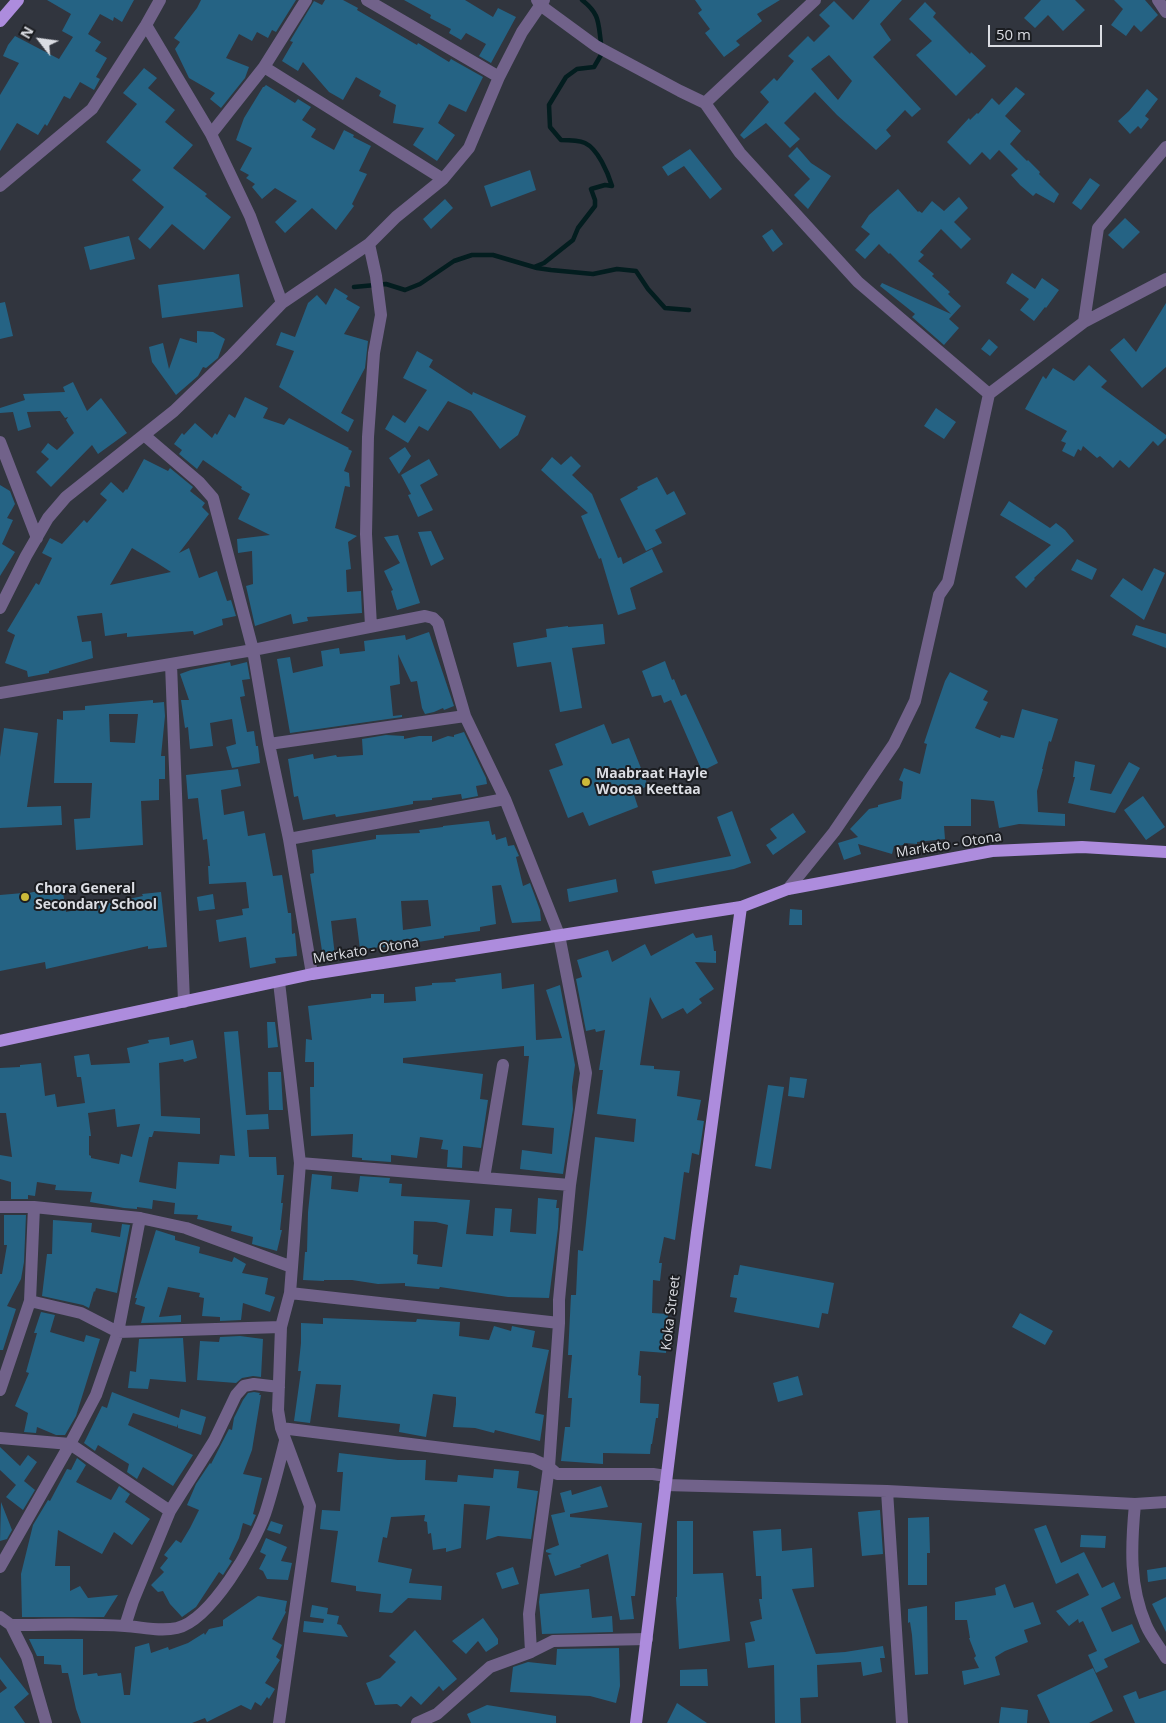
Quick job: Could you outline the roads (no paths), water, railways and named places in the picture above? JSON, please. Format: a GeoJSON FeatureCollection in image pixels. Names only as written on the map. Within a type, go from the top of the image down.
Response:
{"type":"FeatureCollection","features":[{"type":"Feature","properties":{"kind":"main road"},"geometry":{"type":"LineString","coordinates":[[0,21],[18,0]]}},
{"type":"Feature","properties":{"kind":"main road","name":"Markato - Otona"},"geometry":{"type":"LineString","coordinates":[[741,907],[788,889],[992,851],[1082,847],[1166,852]]}},
{"type":"Feature","properties":{"kind":"main road","name":"Merkato - Otona"},"geometry":{"type":"LineString","coordinates":[[0,1041],[312,974],[741,907]]}},
{"type":"Feature","properties":{"kind":"main road","name":"Koka Street"},"geometry":{"type":"LineString","coordinates":[[636,1723],[696,1233],[741,907]]}},
{"type":"Feature","properties":{"kind":"street"},"geometry":{"type":"LineString","coordinates":[[0,186],[92,109],[160,0]]}},
{"type":"Feature","properties":{"kind":"street"},"geometry":{"type":"LineString","coordinates":[[211,134],[264,67],[306,0]]}},
{"type":"Feature","properties":{"kind":"street"},"geometry":{"type":"LineString","coordinates":[[368,0],[499,77]]}},
{"type":"Feature","properties":{"kind":"street"},"geometry":{"type":"LineString","coordinates":[[705,102],[815,0]]}},
{"type":"Feature","properties":{"kind":"street"},"geometry":{"type":"LineString","coordinates":[[1158,0],[1166,12]]}},
{"type":"Feature","properties":{"kind":"street"},"geometry":{"type":"LineString","coordinates":[[0,608],[26,556],[48,518],[66,497],[174,411],[282,303],[369,244],[396,217],[443,179],[469,148],[499,77],[540,2],[596,46],[680,91],[705,102],[740,153],[858,282],[989,394]]}},
{"type":"Feature","properties":{"kind":"street"},"geometry":{"type":"LineString","coordinates":[[146,25],[211,134],[250,216],[282,303]]}},
{"type":"Feature","properties":{"kind":"street"},"geometry":{"type":"LineString","coordinates":[[264,67],[443,179]]}},
{"type":"Feature","properties":{"kind":"street"},"geometry":{"type":"LineString","coordinates":[[1084,322],[1098,228],[1166,147]]}},
{"type":"Feature","properties":{"kind":"street"},"geometry":{"type":"LineString","coordinates":[[369,244],[376,276],[381,315],[374,353],[368,437],[366,534],[371,626]]}},
{"type":"Feature","properties":{"kind":"street"},"geometry":{"type":"LineString","coordinates":[[788,889],[834,832],[894,744],[915,701],[939,595],[948,582],[989,394],[1084,322],[1166,279]]}},
{"type":"Feature","properties":{"kind":"street"},"geometry":{"type":"LineString","coordinates":[[144,435],[198,482],[213,498],[253,650],[269,744],[289,838],[312,974]]}},
{"type":"Feature","properties":{"kind":"street"},"geometry":{"type":"LineString","coordinates":[[0,442],[37,538]]}},
{"type":"Feature","properties":{"kind":"street"},"geometry":{"type":"LineString","coordinates":[[0,693],[253,650],[425,616],[433,618],[438,623],[465,716],[505,799],[559,935],[586,1073],[570,1185],[559,1300],[560,1323],[549,1467],[530,1614],[531,1652]]}},
{"type":"Feature","properties":{"kind":"street"},"geometry":{"type":"LineString","coordinates":[[171,664],[184,1002]]}},
{"type":"Feature","properties":{"kind":"street"},"geometry":{"type":"LineString","coordinates":[[269,744],[465,716]]}},
{"type":"Feature","properties":{"kind":"street"},"geometry":{"type":"LineString","coordinates":[[289,838],[505,799]]}},
{"type":"Feature","properties":{"kind":"street"},"geometry":{"type":"LineString","coordinates":[[279,982],[300,1162],[290,1293],[282,1327],[278,1410],[281,1428],[310,1506],[279,1723]]}},
{"type":"Feature","properties":{"kind":"street"},"geometry":{"type":"LineString","coordinates":[[484,1178],[503,1065]]}},
{"type":"Feature","properties":{"kind":"street"},"geometry":{"type":"LineString","coordinates":[[300,1162],[570,1185]]}},
{"type":"Feature","properties":{"kind":"street"},"geometry":{"type":"LineString","coordinates":[[0,1207],[34,1207],[140,1218],[186,1228],[292,1267]]}},
{"type":"Feature","properties":{"kind":"street"},"geometry":{"type":"LineString","coordinates":[[0,1390],[30,1301],[34,1207]]}},
{"type":"Feature","properties":{"kind":"street"},"geometry":{"type":"LineString","coordinates":[[0,1567],[96,1395],[118,1332],[140,1218]]}},
{"type":"Feature","properties":{"kind":"street"},"geometry":{"type":"LineString","coordinates":[[290,1293],[560,1323]]}},
{"type":"Feature","properties":{"kind":"street"},"geometry":{"type":"LineString","coordinates":[[30,1301],[82,1313],[118,1332],[282,1327]]}},
{"type":"Feature","properties":{"kind":"street"},"geometry":{"type":"LineString","coordinates":[[125,1626],[133,1601],[170,1511],[214,1441],[236,1395],[244,1386],[254,1384],[279,1388]]}},
{"type":"Feature","properties":{"kind":"street"},"geometry":{"type":"LineString","coordinates":[[281,1428],[532,1459],[549,1467],[557,1474],[652,1474],[666,1480],[1135,1504],[1166,1502]]}},
{"type":"Feature","properties":{"kind":"street"},"geometry":{"type":"LineString","coordinates":[[0,1438],[70,1444],[170,1511]]}},
{"type":"Feature","properties":{"kind":"street"},"geometry":{"type":"LineString","coordinates":[[0,1617],[11,1624],[125,1626],[154,1630],[178,1628],[198,1618],[223,1590],[256,1534],[286,1441]]}},
{"type":"Feature","properties":{"kind":"street"},"geometry":{"type":"LineString","coordinates":[[887,1491],[902,1723]]}},
{"type":"Feature","properties":{"kind":"street"},"geometry":{"type":"LineString","coordinates":[[1135,1504],[1131,1548],[1134,1591],[1146,1626],[1166,1658]]}},
{"type":"Feature","properties":{"kind":"street"},"geometry":{"type":"LineString","coordinates":[[11,1624],[27,1657],[46,1723]]}},
{"type":"Feature","properties":{"kind":"street"},"geometry":{"type":"LineString","coordinates":[[417,1723],[437,1714],[490,1667],[531,1652],[553,1641],[647,1639]]}},
{"type":"Feature","properties":{"kind":"waterway"},"geometry":{"type":"LineString","coordinates":[[582,0],[595,14],[601,43]]}},
{"type":"Feature","properties":{"kind":"waterway"},"geometry":{"type":"LineString","coordinates":[[534,267],[544,263],[573,240],[578,228],[595,206],[591,189],[605,185],[612,186],[602,162],[590,146],[579,141],[561,140],[550,127],[549,105],[566,77],[577,69],[594,67],[601,55]]}},
{"type":"Feature","properties":{"kind":"waterway"},"geometry":{"type":"LineString","coordinates":[[354,287],[386,284],[405,290],[420,284],[454,261],[472,255],[493,255],[537,268],[551,270],[593,274],[617,269],[636,271],[648,289],[665,308],[689,310]]}},
{"type":"Feature","properties":{"kind":"place","name":"Maabraat Hayle Woosa Keettaa"},"geometry":{"type":"Point","coordinates":[586,782]}},
{"type":"Feature","properties":{"kind":"place","name":"Chora General Secondary School"},"geometry":{"type":"Point","coordinates":[25,897]}}]}
